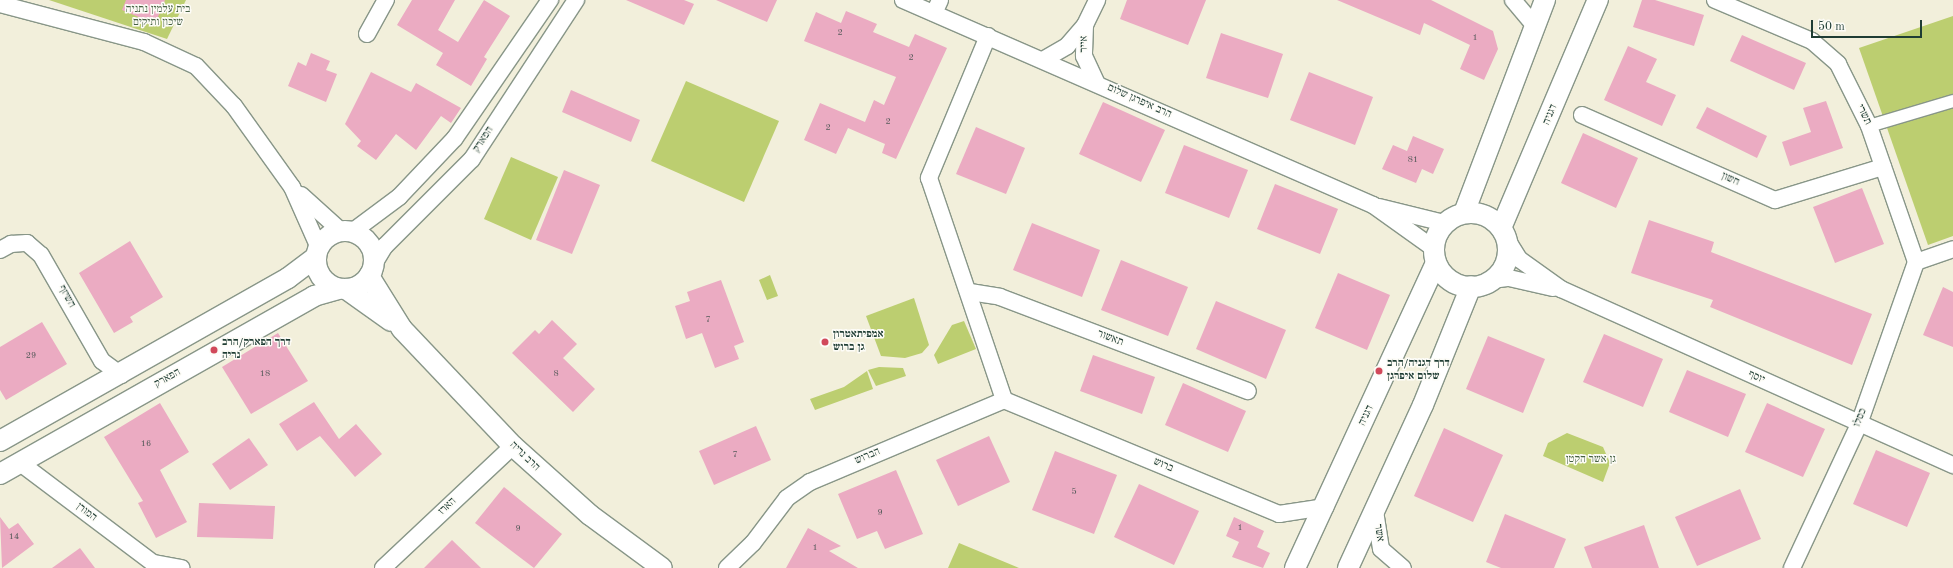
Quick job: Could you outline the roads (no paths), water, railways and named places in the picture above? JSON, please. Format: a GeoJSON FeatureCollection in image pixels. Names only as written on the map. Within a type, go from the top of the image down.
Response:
{"type":"FeatureCollection","features":[{"type":"Feature","properties":{"kind":"street"},"geometry":{"type":"LineString","coordinates":[[367,34],[386,0]]}},
{"type":"Feature","properties":{"kind":"street"},"geometry":{"type":"LineString","coordinates":[[0,441],[121,374],[288,278],[317,252],[331,235],[346,232],[399,197],[455,138],[550,0]]}},
{"type":"Feature","properties":{"kind":"street","name":"הפארק"},"geometry":{"type":"LineString","coordinates":[[372,270],[386,246],[472,159],[576,0]]}},
{"type":"Feature","properties":{"kind":"street","name":"הרב איפרגן שלום"},"geometry":{"type":"LineString","coordinates":[[903,0],[937,6],[988,36],[1373,205],[1444,223]]}},
{"type":"Feature","properties":{"kind":"street","name":"אייר"},"geometry":{"type":"LineString","coordinates":[[1043,60],[1067,46],[1085,25],[1097,0]]}},
{"type":"Feature","properties":{"kind":"street"},"geometry":{"type":"LineString","coordinates":[[1513,0],[1534,25]]}},
{"type":"Feature","properties":{"kind":"street"},"geometry":{"type":"LineString","coordinates":[[1464,213],[1534,25],[1545,0]]}},
{"type":"Feature","properties":{"kind":"street","name":"דגניה"},"geometry":{"type":"LineString","coordinates":[[1504,233],[1598,0]]}},
{"type":"Feature","properties":{"kind":"street","name":"תשרי"},"geometry":{"type":"LineString","coordinates":[[1715,0],[1812,41],[1823,49],[1838,64],[1869,126],[1916,262]]}},
{"type":"Feature","properties":{"kind":"street"},"geometry":{"type":"LineString","coordinates":[[0,4],[144,42],[196,66],[234,106],[292,187],[317,252],[324,280],[342,289],[360,285],[372,270],[372,248],[346,232],[292,187]]}},
{"type":"Feature","properties":{"kind":"street","name":"אייר"},"geometry":{"type":"LineString","coordinates":[[1085,25],[1084,56],[1097,84]]}},
{"type":"Feature","properties":{"kind":"street"},"geometry":{"type":"LineString","coordinates":[[988,36],[929,178],[970,292],[1004,400]]}},
{"type":"Feature","properties":{"kind":"street"},"geometry":{"type":"LineString","coordinates":[[1869,126],[1953,101]]}},
{"type":"Feature","properties":{"kind":"street","name":"חשון"},"geometry":{"type":"LineString","coordinates":[[1582,115],[1776,200],[1883,166]]}},
{"type":"Feature","properties":{"kind":"street","name":"הרב איפרגן שלום"},"geometry":{"type":"LineString","coordinates":[[1373,205],[1435,255]]}},
{"type":"Feature","properties":{"kind":"street"},"geometry":{"type":"LineString","coordinates":[[1464,213],[1489,218],[1504,233],[1505,264],[1492,280],[1471,286],[1451,281],[1435,255],[1444,223],[1464,213]]}},
{"type":"Feature","properties":{"kind":"street","name":"יוסף"},"geometry":{"type":"LineString","coordinates":[[1504,233],[1519,259],[1561,289],[1953,465]]}},
{"type":"Feature","properties":{"kind":"street","name":"השיזף"},"geometry":{"type":"LineString","coordinates":[[0,250],[11,244],[27,243],[41,254],[102,361],[121,374]]}},
{"type":"Feature","properties":{"kind":"street"},"geometry":{"type":"LineString","coordinates":[[1916,262],[1953,249]]}},
{"type":"Feature","properties":{"kind":"street","name":"דגניה"},"geometry":{"type":"LineString","coordinates":[[1295,568],[1325,506],[1435,255]]}},
{"type":"Feature","properties":{"kind":"street","name":"כסלו"},"geometry":{"type":"LineString","coordinates":[[1792,568],[1859,424],[1916,262]]}},
{"type":"Feature","properties":{"kind":"street","name":"הרב נריה"},"geometry":{"type":"LineString","coordinates":[[372,270],[402,329]]}},
{"type":"Feature","properties":{"kind":"street","name":"יוסף"},"geometry":{"type":"LineString","coordinates":[[1492,280],[1509,278],[1561,289]]}},
{"type":"Feature","properties":{"kind":"street"},"geometry":{"type":"LineString","coordinates":[[1348,568],[1375,511],[1471,286]]}},
{"type":"Feature","properties":{"kind":"street","name":"הפארק"},"geometry":{"type":"LineString","coordinates":[[0,474],[314,296],[342,289]]}},
{"type":"Feature","properties":{"kind":"street","name":"הרב נריה"},"geometry":{"type":"LineString","coordinates":[[342,289],[402,329],[513,446],[590,515],[662,568]]}},
{"type":"Feature","properties":{"kind":"street","name":"תאשור"},"geometry":{"type":"LineString","coordinates":[[970,292],[1000,297],[1248,391]]}},
{"type":"Feature","properties":{"kind":"street","name":"ברוש"},"geometry":{"type":"LineString","coordinates":[[1004,400],[1278,514],[1325,506]]}},
{"type":"Feature","properties":{"kind":"street","name":"הברוש"},"geometry":{"type":"LineString","coordinates":[[727,568],[753,543],[787,498],[810,482],[1004,400]]}},
{"type":"Feature","properties":{"kind":"street","name":"הארז"},"geometry":{"type":"LineString","coordinates":[[382,568],[513,446]]}},
{"type":"Feature","properties":{"kind":"street","name":"המורן"},"geometry":{"type":"LineString","coordinates":[[19,462],[153,566]]}},
{"type":"Feature","properties":{"kind":"street","name":"אשר"},"geometry":{"type":"LineString","coordinates":[[1375,511],[1381,550],[1403,568]]}},
{"type":"Feature","properties":{"kind":"street","name":"הברוש"},"geometry":{"type":"LineString","coordinates":[[745,568],[753,543]]}},
{"type":"Feature","properties":{"kind":"street"},"geometry":{"type":"LineString","coordinates":[[153,566],[182,568]]}},
{"type":"Feature","properties":{"kind":"place","name":"אמפיתאטרון גן ברוש"},"geometry":{"type":"Point","coordinates":[825,342]}},
{"type":"Feature","properties":{"kind":"place","name":"דרך הפארק/הרב נריה"},"geometry":{"type":"Point","coordinates":[214,350]}},
{"type":"Feature","properties":{"kind":"place","name":"דרך דגניה/הרב שלום איפרגן"},"geometry":{"type":"Point","coordinates":[1379,371]}},
{"type":"Feature","properties":{"kind":"park label","name":"בית עלמין נתניה שיכון ותיקים"},"geometry":{"type":"Point","coordinates":[158,17]}},
{"type":"Feature","properties":{"kind":"park label","name":"גן אשר הקטן"},"geometry":{"type":"Point","coordinates":[1591,460]}}]}
